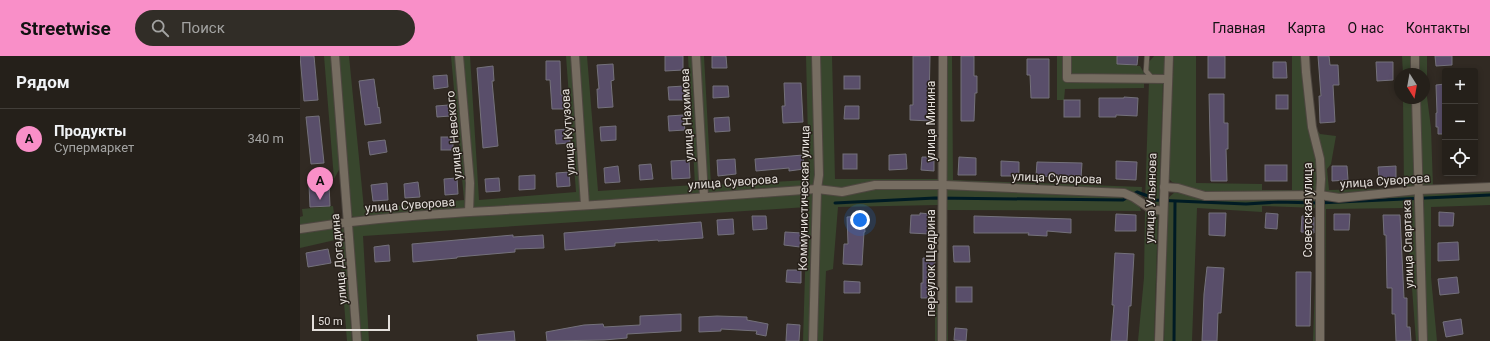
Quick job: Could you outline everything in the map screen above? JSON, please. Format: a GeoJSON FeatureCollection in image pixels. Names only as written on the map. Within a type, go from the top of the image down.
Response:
{"type":"FeatureCollection","features":[{"type":"Feature","properties":{"kind":"street","name":"улица Догадина"},"geometry":{"type":"LineString","coordinates":[[335,56],[357,341]]}},
{"type":"Feature","properties":{"kind":"street","name":"улица Невского"},"geometry":{"type":"LineString","coordinates":[[459,56],[470,183],[469,212]]}},
{"type":"Feature","properties":{"kind":"street","name":"улица Кутузова"},"geometry":{"type":"LineString","coordinates":[[576,56],[585,206]]}},
{"type":"Feature","properties":{"kind":"street","name":"улица Нахимова"},"geometry":{"type":"LineString","coordinates":[[696,56],[704,196]]}},
{"type":"Feature","properties":{"kind":"street","name":"Коммунистическая улица"},"geometry":{"type":"LineString","coordinates":[[813,341],[816,189],[819,175],[816,56]]}},
{"type":"Feature","properties":{"kind":"street","name":"улица Минина"},"geometry":{"type":"LineString","coordinates":[[943,56],[944,185]]}},
{"type":"Feature","properties":{"kind":"street"},"geometry":{"type":"LineString","coordinates":[[1067,56],[1067,78],[1168,79]]}},
{"type":"Feature","properties":{"kind":"street","name":"улица Ульянова"},"geometry":{"type":"LineString","coordinates":[[1159,341],[1169,56]]}},
{"type":"Feature","properties":{"kind":"street","name":"Советская улица"},"geometry":{"type":"LineString","coordinates":[[1305,56],[1312,127],[1320,159],[1320,341]]}},
{"type":"Feature","properties":{"kind":"street"},"geometry":{"type":"LineString","coordinates":[[1415,56],[1416,68]]}},
{"type":"Feature","properties":{"kind":"street","name":"улица Спартака"},"geometry":{"type":"LineString","coordinates":[[1416,104],[1423,341]]}},
{"type":"Feature","properties":{"kind":"street","name":"улица Суворова"},"geometry":{"type":"LineString","coordinates":[[300,229],[347,221],[469,212],[585,206],[704,196],[816,189],[842,192],[876,185],[944,185],[1124,193],[1133,197],[1151,210],[1163,211]]}},
{"type":"Feature","properties":{"kind":"street","name":"переулок Щедрина"},"geometry":{"type":"LineString","coordinates":[[942,341],[944,185]]}},
{"type":"Feature","properties":{"kind":"street","name":"улица Суворова"},"geometry":{"type":"LineString","coordinates":[[1164,187],[1178,188],[1205,196],[1320,195],[1339,198],[1418,190],[1490,187]]}},
{"type":"Feature","properties":{"kind":"lane"},"geometry":{"type":"LineString","coordinates":[[1147,56],[1146,72],[1153,78]]}},
{"type":"Feature","properties":{"kind":"green space"},"geometry":{"type":"Polygon","coordinates":[[[324,56],[331,56],[340,168],[334,179],[324,56]]]}},
{"type":"Feature","properties":{"kind":"green space"},"geometry":{"type":"Polygon","coordinates":[[[339,56],[349,56],[364,209],[464,200],[451,56],[457,56],[468,184],[466,210],[355,218],[351,215],[339,56]]]}},
{"type":"Feature","properties":{"kind":"green space"},"geometry":{"type":"Polygon","coordinates":[[[461,56],[470,56],[479,200],[576,192],[566,56],[573,56],[583,203],[471,210],[461,56]]]}},
{"type":"Feature","properties":{"kind":"green space"},"geometry":{"type":"Polygon","coordinates":[[[578,56],[587,56],[598,191],[695,185],[688,56],[694,56],[702,193],[587,202],[578,56]]]}},
{"type":"Feature","properties":{"kind":"green space"},"geometry":{"type":"Polygon","coordinates":[[[698,56],[704,56],[711,185],[809,180],[806,56],[813,56],[816,175],[814,186],[706,193],[698,56]]]}},
{"type":"Feature","properties":{"kind":"green space"},"geometry":{"type":"Polygon","coordinates":[[[819,56],[832,56],[835,179],[938,179],[938,56],[941,56],[941,183],[841,189],[820,186],[819,56]]]}},
{"type":"Feature","properties":{"kind":"green space"},"geometry":{"type":"Polygon","coordinates":[[[946,56],[952,56],[953,180],[1142,187],[1141,200],[1135,195],[946,183],[946,56]]]}},
{"type":"Feature","properties":{"kind":"green space"},"geometry":{"type":"Polygon","coordinates":[[[1057,56],[1117,56],[1117,64],[1140,66],[1144,73],[1144,88],[1065,89],[1064,100],[1057,100],[1057,56]]]}},
{"type":"Feature","properties":{"kind":"green space"},"geometry":{"type":"Polygon","coordinates":[[[1154,56],[1165,56],[1164,75],[1153,75],[1148,70],[1148,63],[1154,56]]]}},
{"type":"Feature","properties":{"kind":"green space"},"geometry":{"type":"Polygon","coordinates":[[[1174,56],[1196,56],[1196,183],[1262,184],[1262,190],[1292,190],[1292,56],[1302,56],[1318,160],[1318,192],[1205,193],[1172,182],[1168,178],[1174,56]]]}},
{"type":"Feature","properties":{"kind":"green space"},"geometry":{"type":"Polygon","coordinates":[[[1402,56],[1413,56],[1413,68],[1403,68],[1402,56]]]}},
{"type":"Feature","properties":{"kind":"green space"},"geometry":{"type":"Polygon","coordinates":[[[1417,56],[1427,56],[1427,68],[1418,68],[1417,56]]]}},
{"type":"Feature","properties":{"kind":"green space"},"geometry":{"type":"Polygon","coordinates":[[[1149,81],[1163,82],[1159,207],[1145,203],[1149,81]]]}},
{"type":"Feature","properties":{"kind":"green space"},"geometry":{"type":"Polygon","coordinates":[[[1403,104],[1414,104],[1416,185],[1413,189],[1339,196],[1322,193],[1314,126],[1320,134],[1336,136],[1331,164],[1327,169],[1329,190],[1404,188],[1403,104]]]}},
{"type":"Feature","properties":{"kind":"green space"},"geometry":{"type":"Polygon","coordinates":[[[1418,104],[1428,104],[1431,128],[1433,187],[1424,186],[1420,181],[1418,104]]]}},
{"type":"Feature","properties":{"kind":"green space"},"geometry":{"type":"Polygon","coordinates":[[[875,187],[939,188],[940,341],[935,341],[935,302],[939,302],[938,205],[838,207],[833,269],[826,271],[823,341],[817,341],[818,192],[875,187]]]}},
{"type":"Feature","properties":{"kind":"green space"},"geometry":{"type":"Polygon","coordinates":[[[946,189],[1123,195],[1137,203],[1141,211],[947,210],[948,341],[944,341],[946,189]]]}},
{"type":"Feature","properties":{"kind":"green space"},"geometry":{"type":"Polygon","coordinates":[[[1490,189],[1490,205],[1431,207],[1431,277],[1437,341],[1426,341],[1421,193],[1490,189]]]}},
{"type":"Feature","properties":{"kind":"green space"},"geometry":{"type":"Polygon","coordinates":[[[814,192],[811,341],[803,341],[807,207],[363,236],[369,341],[362,341],[352,228],[357,223],[814,192]]]}},
{"type":"Feature","properties":{"kind":"green space"},"geometry":{"type":"Polygon","coordinates":[[[1175,192],[1204,198],[1318,198],[1318,208],[1262,206],[1262,212],[1197,208],[1192,341],[1164,341],[1168,198],[1175,192]]]}},
{"type":"Feature","properties":{"kind":"green space"},"geometry":{"type":"Polygon","coordinates":[[[1415,193],[1421,341],[1416,341],[1406,208],[1326,209],[1325,341],[1322,341],[1321,198],[1415,193]]]}},
{"type":"Feature","properties":{"kind":"green space"},"geometry":{"type":"Polygon","coordinates":[[[333,206],[335,221],[300,226],[300,217],[303,216],[302,209],[333,206]]]}},
{"type":"Feature","properties":{"kind":"green space"},"geometry":{"type":"Polygon","coordinates":[[[1145,210],[1158,215],[1154,341],[1138,341],[1144,278],[1145,210]]]}},
{"type":"Feature","properties":{"kind":"green space"},"geometry":{"type":"Polygon","coordinates":[[[1317,225],[1318,341],[1313,341],[1317,225]]]}},
{"type":"Feature","properties":{"kind":"green space"},"geometry":{"type":"Polygon","coordinates":[[[338,226],[344,229],[352,341],[347,341],[338,226]]]}},
{"type":"Feature","properties":{"kind":"green space"},"geometry":{"type":"Polygon","coordinates":[[[334,227],[335,240],[300,248],[300,232],[334,227]]]}},
{"type":"Feature","properties":{"kind":"building"},"geometry":{"type":"Polygon","coordinates":[[[300,56],[314,56],[318,100],[304,101],[300,56]]]}},
{"type":"Feature","properties":{"kind":"building"},"geometry":{"type":"Polygon","coordinates":[[[665,56],[683,56],[683,70],[665,71],[665,56]]]}},
{"type":"Feature","properties":{"kind":"building"},"geometry":{"type":"Polygon","coordinates":[[[712,56],[726,56],[727,68],[712,68],[712,56]]]}},
{"type":"Feature","properties":{"kind":"building"},"geometry":{"type":"Polygon","coordinates":[[[913,56],[930,56],[929,105],[931,105],[931,121],[910,120],[910,105],[913,105],[913,56]]]}},
{"type":"Feature","properties":{"kind":"building"},"geometry":{"type":"Polygon","coordinates":[[[961,56],[974,56],[974,76],[977,76],[977,93],[975,93],[974,121],[961,121],[961,56]]]}},
{"type":"Feature","properties":{"kind":"building"},"geometry":{"type":"Polygon","coordinates":[[[1117,56],[1138,56],[1137,65],[1117,64],[1117,56]]]}},
{"type":"Feature","properties":{"kind":"building"},"geometry":{"type":"Polygon","coordinates":[[[1208,56],[1225,56],[1225,78],[1208,78],[1208,56]]]}},
{"type":"Feature","properties":{"kind":"building"},"geometry":{"type":"Polygon","coordinates":[[[1318,56],[1329,56],[1330,65],[1338,65],[1339,85],[1333,85],[1335,122],[1320,123],[1319,96],[1321,96],[1318,56]]]}},
{"type":"Feature","properties":{"kind":"building"},"geometry":{"type":"Polygon","coordinates":[[[1435,56],[1452,56],[1452,65],[1436,66],[1435,56]]]}},
{"type":"Feature","properties":{"kind":"building"},"geometry":{"type":"Polygon","coordinates":[[[1027,59],[1049,59],[1049,98],[1031,98],[1030,75],[1027,75],[1027,59]]]}},
{"type":"Feature","properties":{"kind":"building"},"geometry":{"type":"Polygon","coordinates":[[[546,61],[560,61],[561,95],[565,95],[566,109],[552,109],[550,80],[546,80],[546,61]]]}},
{"type":"Feature","properties":{"kind":"building"},"geometry":{"type":"Polygon","coordinates":[[[1273,62],[1286,62],[1287,78],[1273,78],[1273,62]]]}},
{"type":"Feature","properties":{"kind":"building"},"geometry":{"type":"Polygon","coordinates":[[[1376,62],[1393,62],[1393,80],[1377,81],[1376,62]]]}},
{"type":"Feature","properties":{"kind":"building"},"geometry":{"type":"Polygon","coordinates":[[[613,64],[614,80],[611,81],[613,107],[598,108],[597,89],[599,89],[597,65],[613,64]]]}},
{"type":"Feature","properties":{"kind":"building"},"geometry":{"type":"Polygon","coordinates":[[[493,66],[494,81],[492,81],[498,146],[483,148],[477,68],[493,66]]]}},
{"type":"Feature","properties":{"kind":"building"},"geometry":{"type":"Polygon","coordinates":[[[447,75],[448,87],[434,89],[433,76],[447,75]]]}},
{"type":"Feature","properties":{"kind":"building"},"geometry":{"type":"Polygon","coordinates":[[[844,76],[860,76],[860,89],[844,89],[844,76]]]}},
{"type":"Feature","properties":{"kind":"building"},"geometry":{"type":"Polygon","coordinates":[[[374,79],[381,123],[365,125],[359,81],[374,79]]]}},
{"type":"Feature","properties":{"kind":"building"},"geometry":{"type":"Polygon","coordinates":[[[784,83],[801,83],[803,122],[783,123],[782,106],[785,106],[784,83]]]}},
{"type":"Feature","properties":{"kind":"building"},"geometry":{"type":"Polygon","coordinates":[[[1442,84],[1442,134],[1438,134],[1438,127],[1436,127],[1436,85],[1442,84]]]}},
{"type":"Feature","properties":{"kind":"building"},"geometry":{"type":"Polygon","coordinates":[[[684,86],[685,100],[669,100],[668,87],[684,86]]]}},
{"type":"Feature","properties":{"kind":"building"},"geometry":{"type":"Polygon","coordinates":[[[713,86],[728,86],[729,97],[713,98],[713,86]]]}},
{"type":"Feature","properties":{"kind":"building"},"geometry":{"type":"Polygon","coordinates":[[[1209,94],[1224,94],[1224,123],[1228,123],[1228,149],[1226,149],[1227,181],[1211,181],[1209,94]]]}},
{"type":"Feature","properties":{"kind":"building"},"geometry":{"type":"Polygon","coordinates":[[[1276,95],[1288,95],[1288,109],[1276,109],[1276,95]]]}},
{"type":"Feature","properties":{"kind":"building"},"geometry":{"type":"Polygon","coordinates":[[[1099,98],[1138,98],[1137,116],[1116,115],[1116,117],[1099,117],[1099,98]]]}},
{"type":"Feature","properties":{"kind":"building"},"geometry":{"type":"Polygon","coordinates":[[[1064,100],[1080,100],[1080,117],[1064,117],[1064,100]]]}},
{"type":"Feature","properties":{"kind":"building"},"geometry":{"type":"Polygon","coordinates":[[[449,105],[450,116],[437,117],[436,106],[449,105]]]}},
{"type":"Feature","properties":{"kind":"building"},"geometry":{"type":"Polygon","coordinates":[[[845,106],[859,106],[859,119],[844,119],[845,106]]]}},
{"type":"Feature","properties":{"kind":"building"},"geometry":{"type":"Polygon","coordinates":[[[683,115],[685,130],[669,131],[668,116],[683,115]]]}},
{"type":"Feature","properties":{"kind":"building"},"geometry":{"type":"Polygon","coordinates":[[[319,116],[324,163],[311,164],[306,117],[319,116]]]}},
{"type":"Feature","properties":{"kind":"building"},"geometry":{"type":"Polygon","coordinates":[[[729,117],[730,131],[715,132],[714,118],[729,117]]]}},
{"type":"Feature","properties":{"kind":"building"},"geometry":{"type":"Polygon","coordinates":[[[616,126],[616,140],[601,141],[600,127],[616,126]]]}},
{"type":"Feature","properties":{"kind":"building"},"geometry":{"type":"Polygon","coordinates":[[[569,129],[570,143],[556,144],[555,130],[569,129]]]}},
{"type":"Feature","properties":{"kind":"building"},"geometry":{"type":"Polygon","coordinates":[[[441,137],[453,137],[453,150],[441,150],[441,137]]]}},
{"type":"Feature","properties":{"kind":"building"},"geometry":{"type":"Polygon","coordinates":[[[385,140],[387,152],[370,155],[368,142],[385,140]]]}},
{"type":"Feature","properties":{"kind":"building"},"geometry":{"type":"Polygon","coordinates":[[[843,154],[857,154],[857,169],[843,169],[843,154]]]}},
{"type":"Feature","properties":{"kind":"building"},"geometry":{"type":"Polygon","coordinates":[[[906,154],[907,169],[889,170],[889,155],[906,154]]]}},
{"type":"Feature","properties":{"kind":"building"},"geometry":{"type":"Polygon","coordinates":[[[803,155],[804,169],[789,171],[789,168],[756,171],[755,159],[803,155]]]}},
{"type":"Feature","properties":{"kind":"building"},"geometry":{"type":"Polygon","coordinates":[[[922,157],[934,157],[934,171],[921,170],[922,157]]]}},
{"type":"Feature","properties":{"kind":"building"},"geometry":{"type":"Polygon","coordinates":[[[959,157],[976,158],[976,175],[958,175],[959,157]]]}},
{"type":"Feature","properties":{"kind":"building"},"geometry":{"type":"Polygon","coordinates":[[[735,159],[736,174],[718,176],[717,160],[735,159]]]}},
{"type":"Feature","properties":{"kind":"building"},"geometry":{"type":"Polygon","coordinates":[[[689,160],[690,178],[672,179],[671,161],[689,160]]]}},
{"type":"Feature","properties":{"kind":"building"},"geometry":{"type":"Polygon","coordinates":[[[1001,161],[1019,162],[1019,176],[1001,176],[1001,161]]]}},
{"type":"Feature","properties":{"kind":"building"},"geometry":{"type":"Polygon","coordinates":[[[1116,161],[1137,162],[1136,180],[1116,179],[1116,161]]]}},
{"type":"Feature","properties":{"kind":"building"},"geometry":{"type":"Polygon","coordinates":[[[1037,162],[1082,163],[1081,178],[1036,176],[1037,162]]]}},
{"type":"Feature","properties":{"kind":"building"},"geometry":{"type":"Polygon","coordinates":[[[651,164],[653,179],[640,180],[639,165],[651,164]]]}},
{"type":"Feature","properties":{"kind":"building"},"geometry":{"type":"Polygon","coordinates":[[[1265,165],[1287,165],[1287,181],[1265,181],[1265,165]]]}},
{"type":"Feature","properties":{"kind":"building"},"geometry":{"type":"Polygon","coordinates":[[[618,166],[620,182],[605,183],[604,168],[618,166]]]}},
{"type":"Feature","properties":{"kind":"building"},"geometry":{"type":"Polygon","coordinates":[[[1332,166],[1347,166],[1348,180],[1332,181],[1332,166]]]}},
{"type":"Feature","properties":{"kind":"building"},"geometry":{"type":"Polygon","coordinates":[[[1396,166],[1396,179],[1379,180],[1378,167],[1396,166]]]}},
{"type":"Feature","properties":{"kind":"building"},"geometry":{"type":"Polygon","coordinates":[[[569,172],[570,186],[557,187],[556,173],[569,172]]]}},
{"type":"Feature","properties":{"kind":"building"},"geometry":{"type":"Polygon","coordinates":[[[535,175],[535,189],[519,190],[519,176],[535,175]]]}},
{"type":"Feature","properties":{"kind":"building"},"geometry":{"type":"Polygon","coordinates":[[[457,178],[458,194],[445,195],[444,179],[457,178]]]}},
{"type":"Feature","properties":{"kind":"building"},"geometry":{"type":"Polygon","coordinates":[[[499,178],[500,191],[486,192],[485,179],[499,178]]]}},
{"type":"Feature","properties":{"kind":"building"},"geometry":{"type":"Polygon","coordinates":[[[418,182],[420,197],[405,198],[404,184],[418,182]]]}},
{"type":"Feature","properties":{"kind":"building"},"geometry":{"type":"Polygon","coordinates":[[[387,183],[388,200],[373,201],[371,185],[387,183]]]}},
{"type":"Feature","properties":{"kind":"building"},"geometry":{"type":"Polygon","coordinates":[[[329,184],[330,206],[310,207],[309,185],[329,184]]]}},
{"type":"Feature","properties":{"kind":"building"},"geometry":{"type":"Polygon","coordinates":[[[1439,212],[1454,213],[1453,226],[1439,226],[1439,212]]]}},
{"type":"Feature","properties":{"kind":"building"},"geometry":{"type":"Polygon","coordinates":[[[920,213],[931,214],[930,234],[910,233],[911,215],[920,215],[920,213]]]}},
{"type":"Feature","properties":{"kind":"building"},"geometry":{"type":"Polygon","coordinates":[[[1209,213],[1226,213],[1225,236],[1209,235],[1209,213]]]}},
{"type":"Feature","properties":{"kind":"building"},"geometry":{"type":"Polygon","coordinates":[[[1266,213],[1278,214],[1277,229],[1265,228],[1266,213]]]}},
{"type":"Feature","properties":{"kind":"building"},"geometry":{"type":"Polygon","coordinates":[[[1116,214],[1136,215],[1136,231],[1115,231],[1116,214]]]}},
{"type":"Feature","properties":{"kind":"building"},"geometry":{"type":"Polygon","coordinates":[[[1334,214],[1350,214],[1349,230],[1334,230],[1334,214]]]}},
{"type":"Feature","properties":{"kind":"building"},"geometry":{"type":"Polygon","coordinates":[[[1383,215],[1400,215],[1404,298],[1407,298],[1407,327],[1410,327],[1411,341],[1396,341],[1395,314],[1392,314],[1392,288],[1387,288],[1386,235],[1384,235],[1383,215]]]}},
{"type":"Feature","properties":{"kind":"building"},"geometry":{"type":"Polygon","coordinates":[[[752,216],[766,216],[767,229],[753,230],[752,216]]]}},
{"type":"Feature","properties":{"kind":"building"},"geometry":{"type":"Polygon","coordinates":[[[864,216],[865,232],[862,265],[843,264],[844,244],[848,244],[847,217],[864,216]]]}},
{"type":"Feature","properties":{"kind":"building"},"geometry":{"type":"Polygon","coordinates":[[[974,216],[1071,219],[1071,233],[1047,231],[1047,236],[1028,235],[1029,233],[974,233],[974,216]]]}},
{"type":"Feature","properties":{"kind":"building"},"geometry":{"type":"Polygon","coordinates":[[[1302,216],[1314,217],[1314,233],[1301,232],[1302,216]]]}},
{"type":"Feature","properties":{"kind":"building"},"geometry":{"type":"Polygon","coordinates":[[[733,219],[734,234],[718,235],[717,220],[733,219]]]}},
{"type":"Feature","properties":{"kind":"building"},"geometry":{"type":"Polygon","coordinates":[[[701,222],[703,238],[615,243],[615,246],[565,250],[564,233],[701,222]]]}},
{"type":"Feature","properties":{"kind":"building"},"geometry":{"type":"Polygon","coordinates":[[[785,232],[802,233],[800,247],[784,245],[785,232]]]}},
{"type":"Feature","properties":{"kind":"building"},"geometry":{"type":"Polygon","coordinates":[[[513,235],[513,237],[543,235],[544,248],[515,249],[515,252],[413,262],[412,244],[513,235]]]}},
{"type":"Feature","properties":{"kind":"building"},"geometry":{"type":"Polygon","coordinates":[[[1458,242],[1459,260],[1438,261],[1438,243],[1458,242]]]}},
{"type":"Feature","properties":{"kind":"building"},"geometry":{"type":"Polygon","coordinates":[[[389,245],[390,261],[375,262],[374,247],[389,245]]]}},
{"type":"Feature","properties":{"kind":"building"},"geometry":{"type":"Polygon","coordinates":[[[953,246],[969,246],[970,262],[954,262],[953,246]]]}},
{"type":"Feature","properties":{"kind":"building"},"geometry":{"type":"Polygon","coordinates":[[[328,249],[331,263],[308,267],[306,253],[328,249]]]}},
{"type":"Feature","properties":{"kind":"building"},"geometry":{"type":"Polygon","coordinates":[[[1115,253],[1134,254],[1127,341],[1111,341],[1114,305],[1112,305],[1115,253]]]}},
{"type":"Feature","properties":{"kind":"building"},"geometry":{"type":"Polygon","coordinates":[[[923,258],[935,258],[934,298],[921,298],[921,283],[923,283],[923,258]]]}},
{"type":"Feature","properties":{"kind":"building"},"geometry":{"type":"Polygon","coordinates":[[[1207,267],[1224,268],[1221,313],[1218,313],[1217,341],[1202,341],[1207,267]]]}},
{"type":"Feature","properties":{"kind":"building"},"geometry":{"type":"Polygon","coordinates":[[[787,270],[801,270],[801,283],[786,282],[787,270]]]}},
{"type":"Feature","properties":{"kind":"building"},"geometry":{"type":"Polygon","coordinates":[[[1296,272],[1311,272],[1310,326],[1296,326],[1296,272]]]}},
{"type":"Feature","properties":{"kind":"building"},"geometry":{"type":"Polygon","coordinates":[[[1457,277],[1459,293],[1440,295],[1438,279],[1457,277]]]}},
{"type":"Feature","properties":{"kind":"building"},"geometry":{"type":"Polygon","coordinates":[[[844,281],[860,282],[860,293],[844,293],[844,281]]]}},
{"type":"Feature","properties":{"kind":"building"},"geometry":{"type":"Polygon","coordinates":[[[956,287],[972,287],[972,302],[956,302],[956,287]]]}},
{"type":"Feature","properties":{"kind":"building"},"geometry":{"type":"Polygon","coordinates":[[[681,314],[681,331],[627,334],[627,338],[604,340],[547,341],[546,332],[584,325],[603,324],[604,327],[640,325],[640,316],[681,314]]]}},
{"type":"Feature","properties":{"kind":"building"},"geometry":{"type":"Polygon","coordinates":[[[699,317],[747,317],[747,320],[768,324],[766,336],[756,334],[757,331],[721,329],[721,331],[699,332],[699,317]]]}},
{"type":"Feature","properties":{"kind":"building"},"geometry":{"type":"Polygon","coordinates":[[[1461,319],[1463,334],[1446,337],[1443,322],[1461,319]]]}},
{"type":"Feature","properties":{"kind":"building"},"geometry":{"type":"Polygon","coordinates":[[[787,324],[800,325],[799,341],[786,341],[787,324]]]}},
{"type":"Feature","properties":{"kind":"building"},"geometry":{"type":"Polygon","coordinates":[[[955,328],[967,329],[966,341],[954,340],[955,328]]]}},
{"type":"Feature","properties":{"kind":"building"},"geometry":{"type":"Polygon","coordinates":[[[514,331],[515,341],[478,341],[477,335],[514,331]]]}},
{"type":"Feature","properties":{"kind":"waterway"},"geometry":{"type":"LineString","coordinates":[[835,203],[935,198],[1123,200],[1137,192],[1154,200],[1246,204],[1278,202],[1318,203],[1490,195]]}},
{"type":"Feature","properties":{"kind":"waterway"},"geometry":{"type":"LineString","coordinates":[[1174,341],[1175,202]]}},
{"type":"Feature","properties":{"kind":"place","name":"Продукты"},"geometry":{"type":"Point","coordinates":[320,200]}}]}
